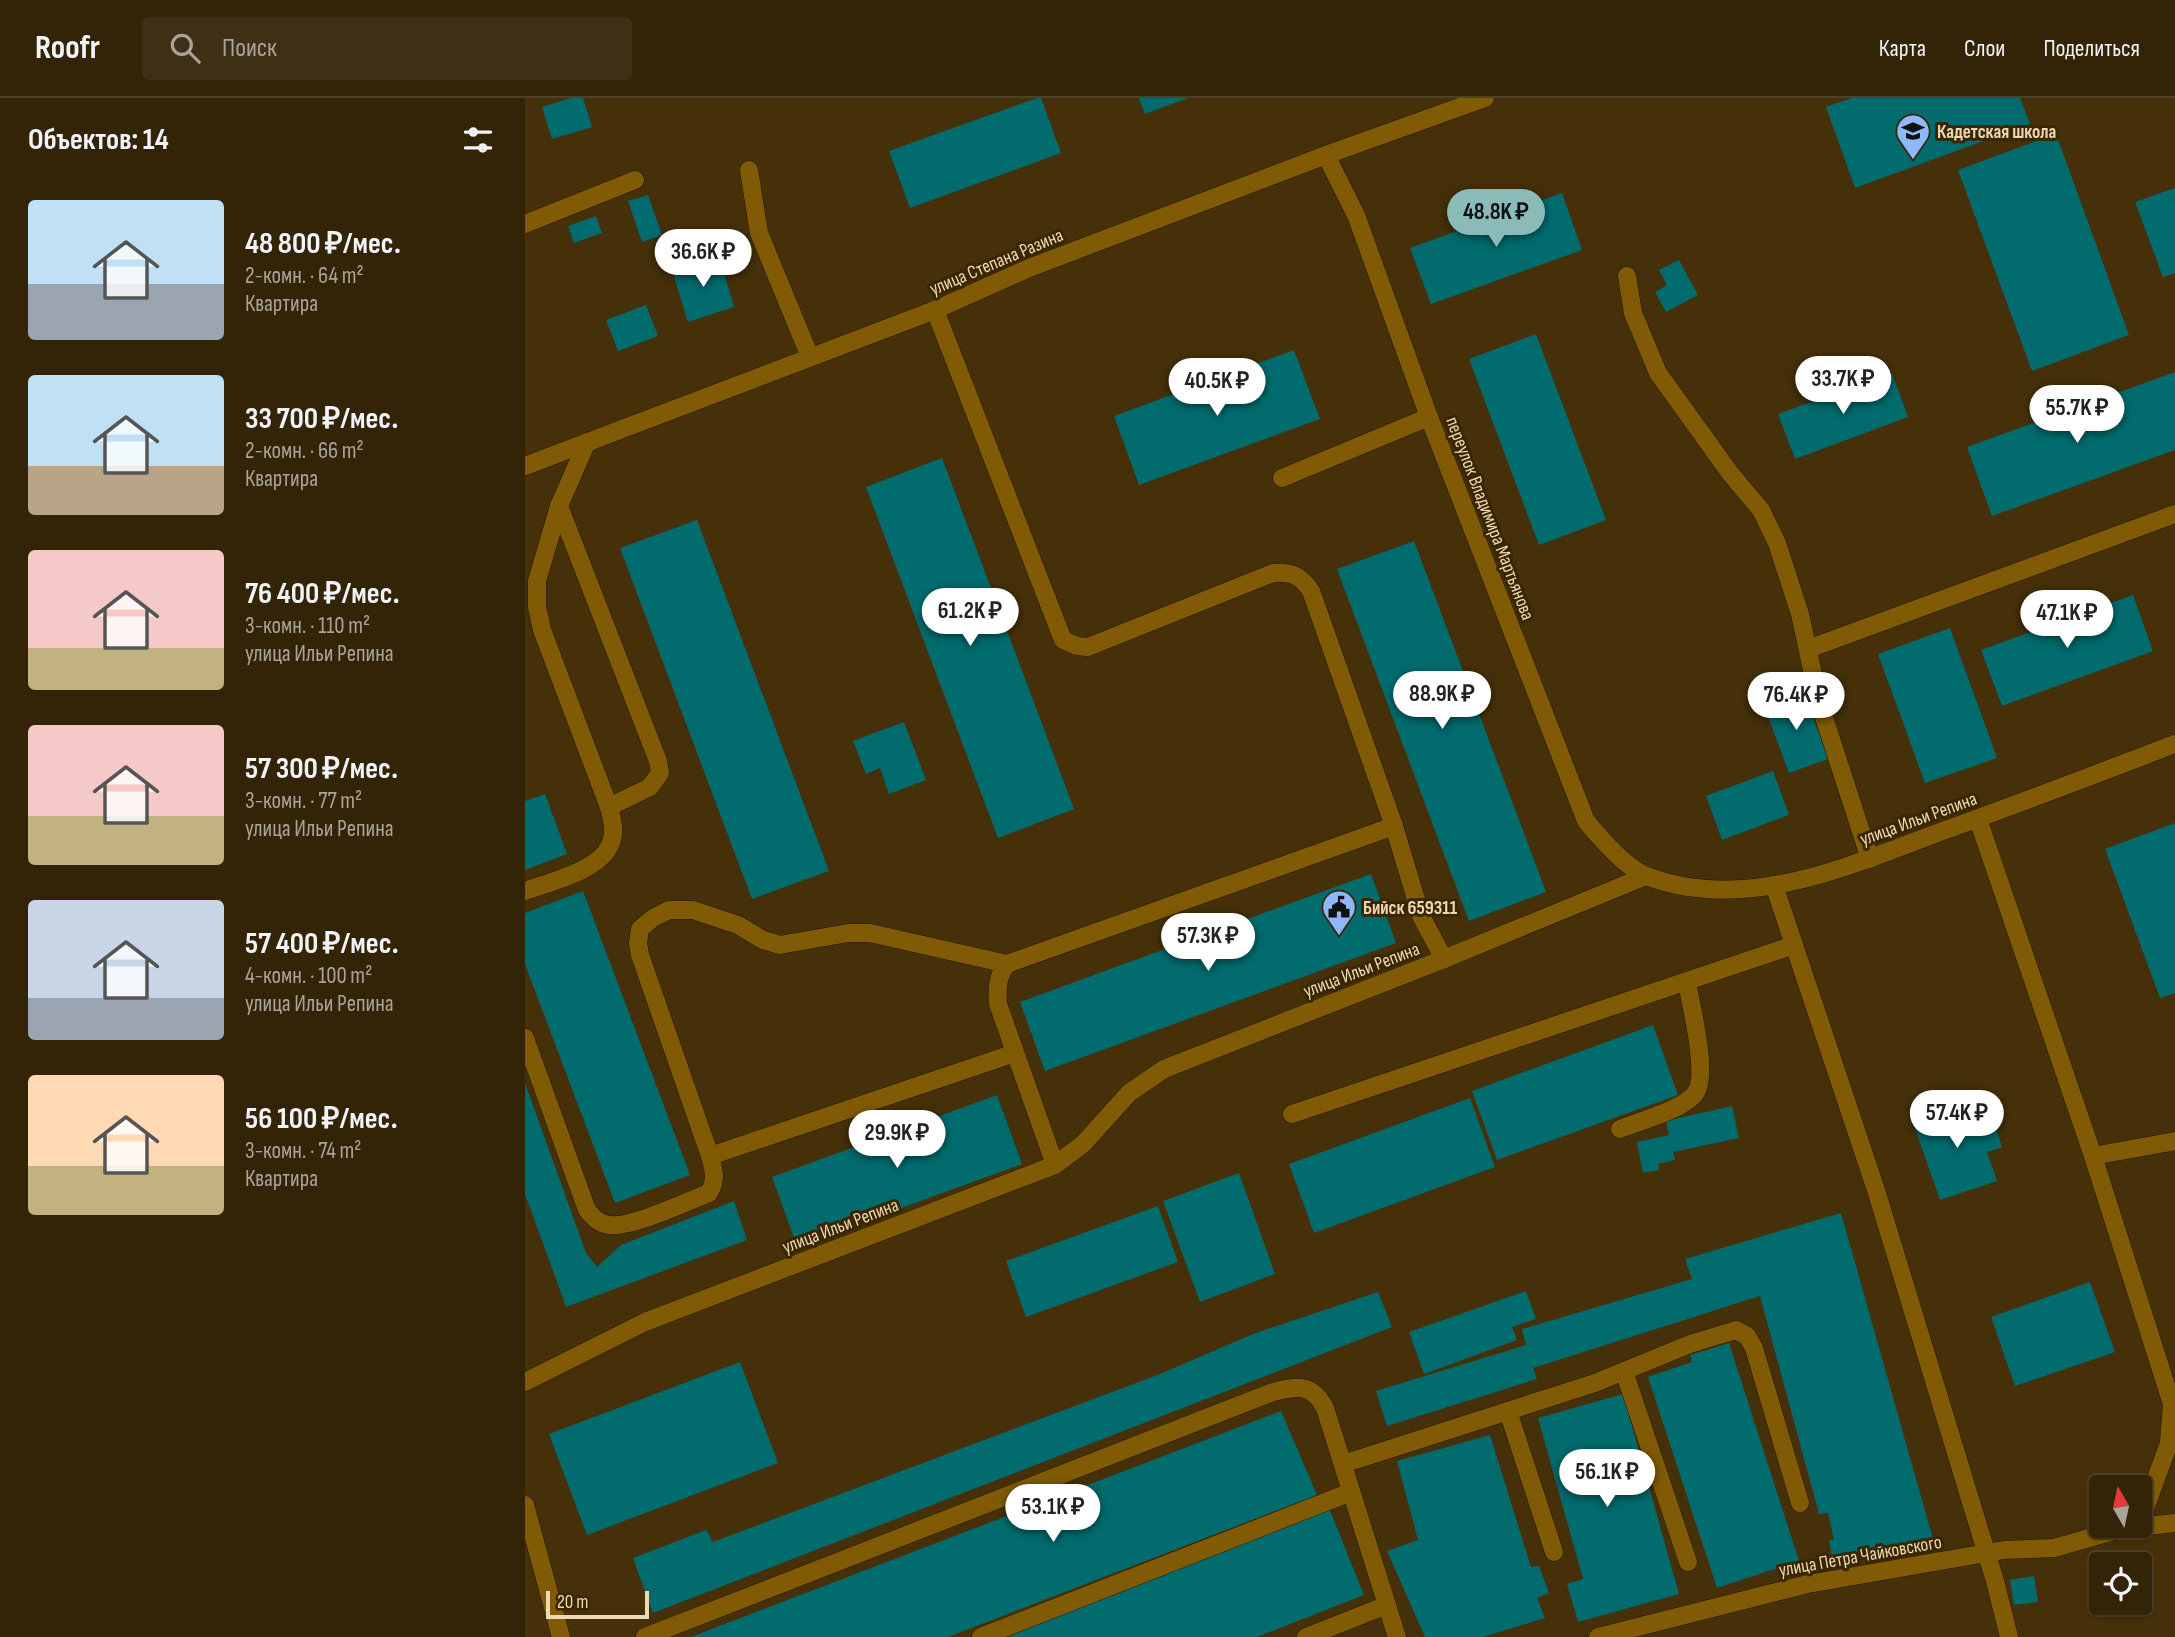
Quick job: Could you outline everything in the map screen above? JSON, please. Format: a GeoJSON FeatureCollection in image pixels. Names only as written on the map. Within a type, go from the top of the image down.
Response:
{"type":"FeatureCollection","features":[{"type":"Feature","properties":{"kind":"street","name":"улица Степана Разина"},"geometry":{"type":"LineString","coordinates":[[525,466],[935,310],[1041,263],[1485,98]]}},
{"type":"Feature","properties":{"kind":"street","name":"переулок Владимира Мартьянова"},"geometry":{"type":"LineString","coordinates":[[1326,155],[1356,215],[1429,417],[1585,821],[1610,848],[1646,876]]}},
{"type":"Feature","properties":{"kind":"street"},"geometry":{"type":"LineString","coordinates":[[749,170],[759,233],[810,357]]}},
{"type":"Feature","properties":{"kind":"street"},"geometry":{"type":"LineString","coordinates":[[525,224],[635,180]]}},
{"type":"Feature","properties":{"kind":"street"},"geometry":{"type":"LineString","coordinates":[[1627,276],[1633,313],[1658,373],[1730,473],[1761,510],[1791,580],[1819,702],[1870,859]]}},
{"type":"Feature","properties":{"kind":"street"},"geometry":{"type":"LineString","coordinates":[[935,310],[1063,640],[1077,646],[1089,647],[1273,573],[1291,572],[1302,579],[1311,591],[1395,826],[1421,916],[1444,959]]}},
{"type":"Feature","properties":{"kind":"street"},"geometry":{"type":"LineString","coordinates":[[1282,478],[1429,417]]}},
{"type":"Feature","properties":{"kind":"street"},"geometry":{"type":"LineString","coordinates":[[525,891],[587,868],[601,858],[610,845],[613,830],[609,807],[542,630],[537,607],[537,581],[559,506],[587,442]]}},
{"type":"Feature","properties":{"kind":"street"},"geometry":{"type":"LineString","coordinates":[[559,506],[658,761],[660,773],[650,788],[609,807]]}},
{"type":"Feature","properties":{"kind":"street"},"geometry":{"type":"LineString","coordinates":[[1808,649],[2175,514]]}},
{"type":"Feature","properties":{"kind":"street","name":"улица Ильи Репина"},"geometry":{"type":"LineString","coordinates":[[525,1382],[645,1322],[1055,1165],[1083,1144],[1129,1093],[1164,1069],[1646,876],[1686,887],[1731,890],[1815,877],[1870,859],[2175,744]]}},
{"type":"Feature","properties":{"kind":"street"},"geometry":{"type":"LineString","coordinates":[[1978,818],[2093,1156],[2173,1408],[2169,1443],[2153,1488]]}},
{"type":"Feature","properties":{"kind":"street"},"geometry":{"type":"LineString","coordinates":[[1055,1165],[999,1004],[999,974],[1007,964],[1395,826]]}},
{"type":"Feature","properties":{"kind":"street"},"geometry":{"type":"LineString","coordinates":[[1774,885],[1877,1190],[1995,1581],[2009,1637]]}},
{"type":"Feature","properties":{"kind":"street"},"geometry":{"type":"LineString","coordinates":[[525,1038],[587,1210],[597,1221],[608,1226],[620,1225],[709,1193],[715,1184],[715,1173],[640,955],[640,929],[653,918],[669,910],[694,910],[738,925],[762,940],[779,945],[848,933],[870,933],[1007,964]]}},
{"type":"Feature","properties":{"kind":"street"},"geometry":{"type":"LineString","coordinates":[[1292,1114],[1688,983],[1794,945]]}},
{"type":"Feature","properties":{"kind":"street"},"geometry":{"type":"LineString","coordinates":[[1620,1129],[1682,1104],[1699,1088],[1699,1060],[1688,983]]}},
{"type":"Feature","properties":{"kind":"street"},"geometry":{"type":"LineString","coordinates":[[709,1156],[1015,1053]]}},
{"type":"Feature","properties":{"kind":"street"},"geometry":{"type":"LineString","coordinates":[[2093,1156],[2175,1141]]}},
{"type":"Feature","properties":{"kind":"street"},"geometry":{"type":"LineString","coordinates":[[1343,1464],[1508,1411],[1624,1371],[1724,1332],[1736,1330],[1747,1336],[1760,1367],[1800,1503]]}},
{"type":"Feature","properties":{"kind":"street"},"geometry":{"type":"LineString","coordinates":[[1624,1371],[1688,1562]]}},
{"type":"Feature","properties":{"kind":"street"},"geometry":{"type":"LineString","coordinates":[[645,1637],[1260,1397],[1291,1388],[1302,1388],[1319,1396],[1325,1408],[1397,1637]]}},
{"type":"Feature","properties":{"kind":"street"},"geometry":{"type":"LineString","coordinates":[[1508,1411],[1554,1552]]}},
{"type":"Feature","properties":{"kind":"street"},"geometry":{"type":"LineString","coordinates":[[981,1637],[1351,1492]]}},
{"type":"Feature","properties":{"kind":"street"},"geometry":{"type":"LineString","coordinates":[[525,1505],[561,1637]]}},
{"type":"Feature","properties":{"kind":"street","name":"улица Петра Чайковского"},"geometry":{"type":"LineString","coordinates":[[2153,1523],[2175,1523]]}},
{"type":"Feature","properties":{"kind":"street","name":"улица Петра Чайковского"},"geometry":{"type":"LineString","coordinates":[[1598,1637],[1808,1584],[2026,1547],[2054,1548],[2089,1537]]}},
{"type":"Feature","properties":{"kind":"street"},"geometry":{"type":"LineString","coordinates":[[1306,1637],[1387,1605]]}},
{"type":"Feature","properties":{"kind":"building"},"geometry":{"type":"Polygon","coordinates":[[[571,98],[583,98],[592,127],[552,139],[542,107],[571,98]]]}},
{"type":"Feature","properties":{"kind":"building"},"geometry":{"type":"Polygon","coordinates":[[[1041,98],[1061,153],[910,208],[889,151],[1041,98]]]}},
{"type":"Feature","properties":{"kind":"building"},"geometry":{"type":"Polygon","coordinates":[[[1139,98],[1188,98],[1145,114],[1139,98]]]}},
{"type":"Feature","properties":{"kind":"building"},"geometry":{"type":"Polygon","coordinates":[[[1852,98],[2020,98],[2030,124],[1855,188],[1826,107],[1852,98]]]}},
{"type":"Feature","properties":{"kind":"building"},"geometry":{"type":"Polygon","coordinates":[[[2056,134],[2129,335],[2032,371],[1958,170],[2056,134]]]}},
{"type":"Feature","properties":{"kind":"building"},"geometry":{"type":"Polygon","coordinates":[[[2175,188],[2175,273],[2163,277],[2135,202],[2175,188]]]}},
{"type":"Feature","properties":{"kind":"building"},"geometry":{"type":"Polygon","coordinates":[[[1562,193],[1582,250],[1431,304],[1410,248],[1562,193]]]}},
{"type":"Feature","properties":{"kind":"building"},"geometry":{"type":"Polygon","coordinates":[[[648,195],[662,235],[642,242],[628,201],[648,195]]]}},
{"type":"Feature","properties":{"kind":"building"},"geometry":{"type":"Polygon","coordinates":[[[596,216],[602,233],[574,243],[568,226],[596,216]]]}},
{"type":"Feature","properties":{"kind":"building"},"geometry":{"type":"Polygon","coordinates":[[[719,256],[734,307],[688,322],[672,270],[719,256]]]}},
{"type":"Feature","properties":{"kind":"building"},"geometry":{"type":"Polygon","coordinates":[[[1679,260],[1698,295],[1666,312],[1655,292],[1667,285],[1659,270],[1679,260]]]}},
{"type":"Feature","properties":{"kind":"building"},"geometry":{"type":"Polygon","coordinates":[[[646,305],[658,336],[618,351],[606,320],[646,305]]]}},
{"type":"Feature","properties":{"kind":"building"},"geometry":{"type":"Polygon","coordinates":[[[1536,334],[1606,520],[1539,545],[1469,359],[1536,334]]]}},
{"type":"Feature","properties":{"kind":"building"},"geometry":{"type":"Polygon","coordinates":[[[1294,350],[1320,419],[1139,485],[1114,416],[1294,350]]]}},
{"type":"Feature","properties":{"kind":"building"},"geometry":{"type":"Polygon","coordinates":[[[2175,372],[2175,450],[1992,516],[1967,447],[2175,372]]]}},
{"type":"Feature","properties":{"kind":"building"},"geometry":{"type":"Polygon","coordinates":[[[1892,373],[1908,417],[1795,459],[1778,414],[1892,373]]]}},
{"type":"Feature","properties":{"kind":"building"},"geometry":{"type":"Polygon","coordinates":[[[942,458],[1074,809],[998,838],[866,487],[942,458]]]}},
{"type":"Feature","properties":{"kind":"building"},"geometry":{"type":"Polygon","coordinates":[[[697,520],[829,871],[752,899],[620,548],[697,520]]]}},
{"type":"Feature","properties":{"kind":"building"},"geometry":{"type":"Polygon","coordinates":[[[1414,541],[1546,892],[1469,921],[1337,569],[1414,541]]]}},
{"type":"Feature","properties":{"kind":"building"},"geometry":{"type":"Polygon","coordinates":[[[2133,595],[2153,651],[2002,706],[1981,650],[2133,595]]]}},
{"type":"Feature","properties":{"kind":"building"},"geometry":{"type":"Polygon","coordinates":[[[1950,628],[1997,758],[1925,783],[1878,654],[1950,628]]]}},
{"type":"Feature","properties":{"kind":"building"},"geometry":{"type":"Polygon","coordinates":[[[1804,692],[1828,759],[1789,773],[1764,706],[1804,692]]]}},
{"type":"Feature","properties":{"kind":"building"},"geometry":{"type":"Polygon","coordinates":[[[904,722],[926,780],[889,794],[880,768],[866,774],[853,741],[904,722]]]}},
{"type":"Feature","properties":{"kind":"building"},"geometry":{"type":"Polygon","coordinates":[[[1773,771],[1789,815],[1722,840],[1706,796],[1773,771]]]}},
{"type":"Feature","properties":{"kind":"building"},"geometry":{"type":"Polygon","coordinates":[[[545,794],[567,854],[525,870],[525,801],[545,794]]]}},
{"type":"Feature","properties":{"kind":"building"},"geometry":{"type":"Polygon","coordinates":[[[2175,823],[2175,993],[2160,998],[2105,849],[2175,823]]]}},
{"type":"Feature","properties":{"kind":"building"},"geometry":{"type":"Polygon","coordinates":[[[1371,874],[1396,943],[1045,1071],[1020,1002],[1371,874]]]}},
{"type":"Feature","properties":{"kind":"building"},"geometry":{"type":"Polygon","coordinates":[[[583,891],[690,1175],[615,1203],[525,964],[525,913],[583,891]]]}},
{"type":"Feature","properties":{"kind":"building"},"geometry":{"type":"Polygon","coordinates":[[[1653,1025],[1678,1095],[1497,1160],[1472,1091],[1653,1025]]]}},
{"type":"Feature","properties":{"kind":"building"},"geometry":{"type":"Polygon","coordinates":[[[525,1083],[586,1253],[597,1267],[621,1245],[734,1201],[747,1240],[566,1307],[525,1194],[525,1083]]]}},
{"type":"Feature","properties":{"kind":"building"},"geometry":{"type":"Polygon","coordinates":[[[997,1095],[1022,1164],[797,1246],[772,1177],[997,1095]]]}},
{"type":"Feature","properties":{"kind":"building"},"geometry":{"type":"Polygon","coordinates":[[[1470,1098],[1495,1167],[1314,1233],[1289,1164],[1470,1098]]]}},
{"type":"Feature","properties":{"kind":"building"},"geometry":{"type":"Polygon","coordinates":[[[1965,1102],[1974,1130],[1994,1123],[2002,1147],[1987,1152],[1997,1181],[1940,1200],[1912,1120],[1965,1102]]]}},
{"type":"Feature","properties":{"kind":"building"},"geometry":{"type":"Polygon","coordinates":[[[1732,1106],[1739,1138],[1673,1152],[1675,1160],[1658,1164],[1659,1170],[1643,1173],[1637,1142],[1669,1135],[1666,1121],[1732,1106]]]}},
{"type":"Feature","properties":{"kind":"building"},"geometry":{"type":"Polygon","coordinates":[[[1239,1173],[1275,1274],[1200,1302],[1163,1201],[1239,1173]]]}},
{"type":"Feature","properties":{"kind":"building"},"geometry":{"type":"Polygon","coordinates":[[[1158,1206],[1178,1262],[1026,1317],[1006,1261],[1158,1206]]]}},
{"type":"Feature","properties":{"kind":"building"},"geometry":{"type":"Polygon","coordinates":[[[1841,1213],[1935,1546],[1842,1562],[1841,1556],[1832,1557],[1829,1540],[1834,1540],[1828,1513],[1819,1514],[1760,1296],[1533,1368],[1537,1379],[1387,1426],[1376,1391],[1526,1345],[1522,1329],[1692,1279],[1685,1259],[1841,1213]]]}},
{"type":"Feature","properties":{"kind":"building"},"geometry":{"type":"Polygon","coordinates":[[[2090,1282],[2115,1352],[2015,1386],[1991,1317],[2090,1282]]]}},
{"type":"Feature","properties":{"kind":"building"},"geometry":{"type":"Polygon","coordinates":[[[1526,1291],[1536,1319],[1512,1327],[1517,1340],[1424,1374],[1409,1332],[1526,1291]]]}},
{"type":"Feature","properties":{"kind":"building"},"geometry":{"type":"Polygon","coordinates":[[[1378,1292],[1392,1327],[653,1613],[633,1558],[706,1530],[713,1542],[1160,1374],[1253,1334],[1378,1292]]]}},
{"type":"Feature","properties":{"kind":"building"},"geometry":{"type":"Polygon","coordinates":[[[1729,1343],[1799,1561],[1717,1588],[1648,1377],[1692,1362],[1690,1355],[1729,1343]]]}},
{"type":"Feature","properties":{"kind":"building"},"geometry":{"type":"Polygon","coordinates":[[[740,1362],[778,1463],[587,1535],[549,1434],[740,1362]]]}},
{"type":"Feature","properties":{"kind":"building"},"geometry":{"type":"Polygon","coordinates":[[[1623,1394],[1679,1594],[1578,1622],[1567,1584],[1583,1579],[1538,1418],[1623,1394]]]}},
{"type":"Feature","properties":{"kind":"building"},"geometry":{"type":"Polygon","coordinates":[[[1281,1411],[1317,1495],[948,1637],[691,1637],[1281,1411]]]}},
{"type":"Feature","properties":{"kind":"building"},"geometry":{"type":"Polygon","coordinates":[[[1490,1435],[1531,1567],[1539,1566],[1549,1593],[1537,1598],[1545,1618],[1483,1637],[1425,1637],[1387,1551],[1418,1540],[1397,1461],[1490,1435]]]}},
{"type":"Feature","properties":{"kind":"building"},"geometry":{"type":"Polygon","coordinates":[[[1329,1508],[1364,1595],[1257,1637],[1003,1637],[1329,1508]]]}},
{"type":"Feature","properties":{"kind":"building"},"geometry":{"type":"Polygon","coordinates":[[[2034,1576],[2038,1602],[2014,1605],[2010,1580],[2034,1576]]]}},
{"type":"Feature","properties":{"kind":"place","name":"Кадетская школа"},"geometry":{"type":"Point","coordinates":[1913,161]}},
{"type":"Feature","properties":{"kind":"place","name":"Бийск 659311"},"geometry":{"type":"Point","coordinates":[1339,937]}}]}
